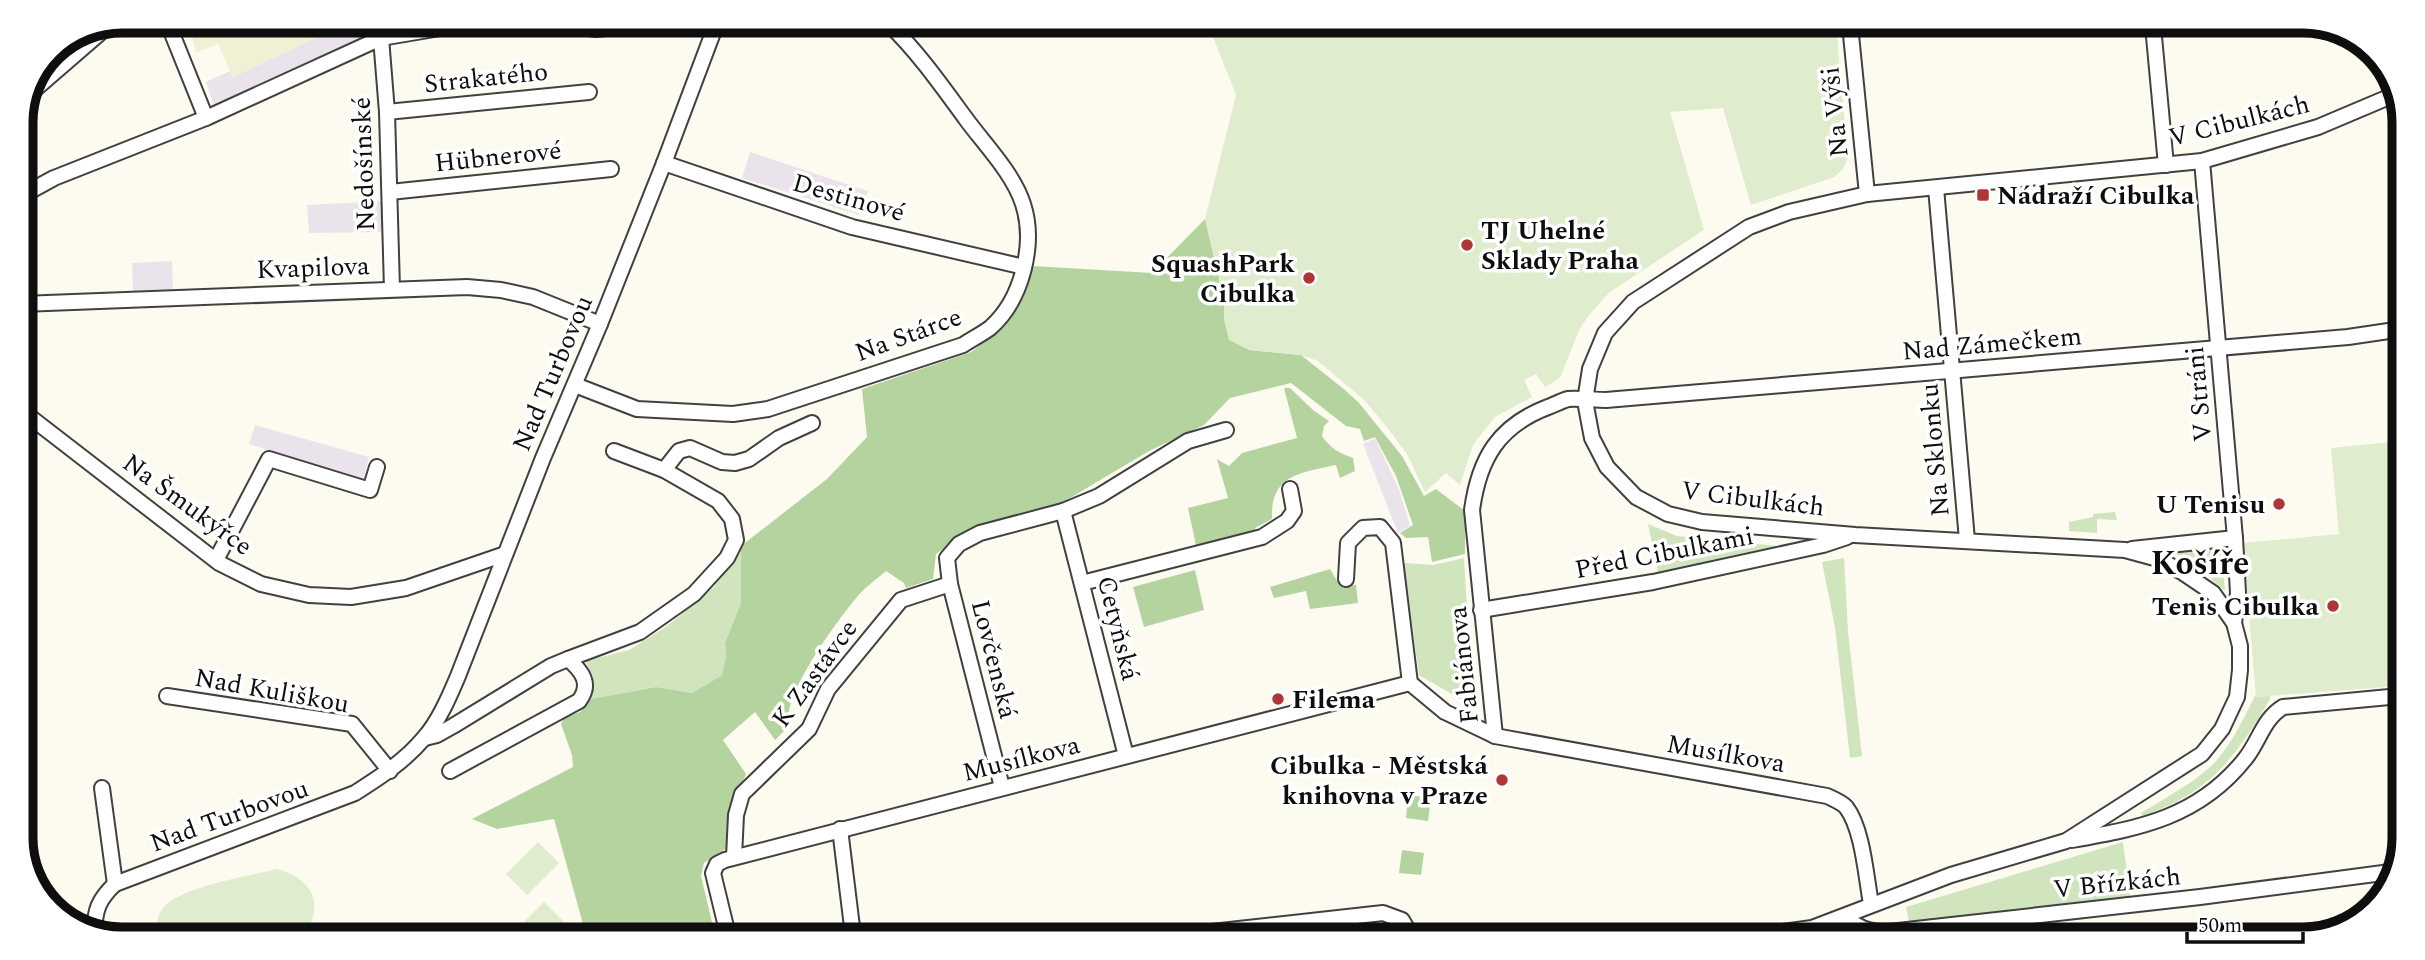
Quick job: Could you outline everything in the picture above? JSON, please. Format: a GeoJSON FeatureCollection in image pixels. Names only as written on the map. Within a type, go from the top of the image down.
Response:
{"type":"FeatureCollection","features":[{"type":"Feature","properties":{"kind":"street"},"geometry":{"type":"LineString","coordinates":[[172,33],[206,118]]}},
{"type":"Feature","properties":{"kind":"street"},"geometry":{"type":"LineString","coordinates":[[33,189],[54,178],[206,118],[381,38],[411,33]]}},
{"type":"Feature","properties":{"kind":"street","name":"Nad Turbovou"},"geometry":{"type":"LineString","coordinates":[[115,884],[355,793],[390,771],[425,738],[458,676],[664,163],[713,33]]}},
{"type":"Feature","properties":{"kind":"street","name":"Na Stárce"},"geometry":{"type":"LineString","coordinates":[[575,385],[637,410],[733,414],[768,409],[963,345],[990,328],[1013,301],[1024,267],[1027,239],[1023,204],[1009,177],[914,49],[898,33]]}},
{"type":"Feature","properties":{"kind":"street","name":"Na Výši"},"geometry":{"type":"LineString","coordinates":[[1851,33],[1867,194]]}},
{"type":"Feature","properties":{"kind":"street"},"geometry":{"type":"LineString","coordinates":[[2154,33],[2166,165]]}},
{"type":"Feature","properties":{"kind":"street"},"geometry":{"type":"LineString","coordinates":[[43,82],[94,38]]}},
{"type":"Feature","properties":{"kind":"street","name":"Nedošínské"},"geometry":{"type":"LineString","coordinates":[[381,38],[387,112],[392,289]]}},
{"type":"Feature","properties":{"kind":"street","name":"Strakatého"},"geometry":{"type":"LineString","coordinates":[[387,112],[589,92]]}},
{"type":"Feature","properties":{"kind":"street","name":"V Cibulkách"},"geometry":{"type":"LineString","coordinates":[[1815,927],[1951,875],[2066,841],[2202,754],[2222,729],[2237,697],[2240,646],[2234,623],[2213,593],[2182,572],[2158,559],[2125,550],[1854,535],[1702,522],[1668,514],[1636,497],[1607,467],[1592,438],[1585,401],[1590,369],[1605,333],[1633,302],[1749,227],[1789,212],[1867,194],[2202,161],[2318,127],[2388,97]]}},
{"type":"Feature","properties":{"kind":"street","name":"V Stráni"},"geometry":{"type":"LineString","coordinates":[[2202,161],[2235,538],[2238,594],[2234,623]]}},
{"type":"Feature","properties":{"kind":"street","name":"Destinové"},"geometry":{"type":"LineString","coordinates":[[664,163],[852,227],[1024,267]]}},
{"type":"Feature","properties":{"kind":"street","name":"Hübnerové"},"geometry":{"type":"LineString","coordinates":[[390,192],[611,169]]}},
{"type":"Feature","properties":{"kind":"street","name":"Na Sklonku"},"geometry":{"type":"LineString","coordinates":[[1936,188],[1967,540]]}},
{"type":"Feature","properties":{"kind":"street","name":"Kvapilova"},"geometry":{"type":"LineString","coordinates":[[33,304],[467,287],[533,297],[600,324]]}},
{"type":"Feature","properties":{"kind":"street","name":"Nad Zámečkem"},"geometry":{"type":"LineString","coordinates":[[1585,401],[2348,337],[2392,330]]}},
{"type":"Feature","properties":{"kind":"street","name":"Fabiánova"},"geometry":{"type":"LineString","coordinates":[[1495,736],[1472,510],[1475,487],[1493,446],[1510,428],[1535,412],[1569,399],[1585,401]]}},
{"type":"Feature","properties":{"kind":"street","name":"Na Šmukýřce"},"geometry":{"type":"LineString","coordinates":[[33,419],[216,560],[261,584],[309,595],[351,597],[406,588],[505,554]]}},
{"type":"Feature","properties":{"kind":"street"},"geometry":{"type":"LineString","coordinates":[[614,451],[664,470],[679,451],[690,447],[722,462],[735,463],[812,423]]}},
{"type":"Feature","properties":{"kind":"street"},"geometry":{"type":"LineString","coordinates":[[950,584],[947,558],[959,544],[980,533],[1063,511],[1100,496],[1188,441],[1226,430]]}},
{"type":"Feature","properties":{"kind":"street"},"geometry":{"type":"LineString","coordinates":[[216,560],[269,458],[370,491],[377,467]]}},
{"type":"Feature","properties":{"kind":"street","name":"Nad Turbovou"},"geometry":{"type":"LineString","coordinates":[[425,738],[437,735],[503,694],[568,659],[640,632],[694,594],[727,558],[736,540],[732,519],[718,502],[664,470]]}},
{"type":"Feature","properties":{"kind":"street"},"geometry":{"type":"LineString","coordinates":[[1082,583],[1262,537],[1287,521],[1294,511],[1290,489]]}},
{"type":"Feature","properties":{"kind":"street","name":"Cetyňská"},"geometry":{"type":"LineString","coordinates":[[1063,511],[1126,756]]}},
{"type":"Feature","properties":{"kind":"street","name":"Fabiánova"},"geometry":{"type":"LineString","coordinates":[[1346,579],[1348,543],[1363,528],[1380,527],[1393,543],[1410,683],[1445,712],[1495,736]]}},
{"type":"Feature","properties":{"kind":"street","name":"Před Cibulkami"},"geometry":{"type":"LineString","coordinates":[[1482,610],[1653,582],[1823,545],[1854,535]]}},
{"type":"Feature","properties":{"kind":"street"},"geometry":{"type":"LineString","coordinates":[[2125,550],[2235,538]]}},
{"type":"Feature","properties":{"kind":"street","name":"Lovčenská"},"geometry":{"type":"LineString","coordinates":[[950,584],[1002,788]]}},
{"type":"Feature","properties":{"kind":"street","name":"K Zastávce"},"geometry":{"type":"LineString","coordinates":[[734,857],[736,816],[742,794],[809,729],[828,689],[901,600],[950,584]]}},
{"type":"Feature","properties":{"kind":"street"},"geometry":{"type":"LineString","coordinates":[[450,771],[579,701],[585,694],[586,681],[579,668],[568,659]]}},
{"type":"Feature","properties":{"kind":"street","name":"Musílkova"},"geometry":{"type":"LineString","coordinates":[[734,857],[1410,683]]}},
{"type":"Feature","properties":{"kind":"street","name":"Nad Kuliškou"},"geometry":{"type":"LineString","coordinates":[[167,696],[352,724],[390,771]]}},
{"type":"Feature","properties":{"kind":"street"},"geometry":{"type":"LineString","coordinates":[[2066,841],[2129,830],[2190,808],[2223,785],[2248,757],[2271,714],[2283,708],[2392,697]]}},
{"type":"Feature","properties":{"kind":"street","name":"Musílkova"},"geometry":{"type":"LineString","coordinates":[[1495,736],[1827,796],[1836,800],[1845,806],[1856,828],[1871,904]]}},
{"type":"Feature","properties":{"kind":"street"},"geometry":{"type":"LineString","coordinates":[[95,922],[102,897],[115,884],[102,788]]}},
{"type":"Feature","properties":{"kind":"street"},"geometry":{"type":"LineString","coordinates":[[841,829],[852,927]]}},
{"type":"Feature","properties":{"kind":"street"},"geometry":{"type":"LineString","coordinates":[[726,927],[713,873],[717,864],[734,857]]}},
{"type":"Feature","properties":{"kind":"street","name":"V Břízkách"},"geometry":{"type":"LineString","coordinates":[[1941,927],[2385,873]]}},
{"type":"Feature","properties":{"kind":"street"},"geometry":{"type":"LineString","coordinates":[[1260,927],[1383,914],[1402,920],[1406,927]]}},
{"type":"Feature","properties":{"kind":"street","name":"V Břízkách"},"geometry":{"type":"LineString","coordinates":[[1846,916],[1858,927]]}},
{"type":"Feature","properties":{"kind":"shaded area"},"geometry":{"type":"Polygon","coordinates":[[[326,33],[380,33],[214,106],[206,82],[230,71],[233,77],[326,33]]]}},
{"type":"Feature","properties":{"kind":"shaded area"},"geometry":{"type":"Polygon","coordinates":[[[750,152],[868,191],[859,215],[742,178],[750,152]]]}},
{"type":"Feature","properties":{"kind":"shaded area"},"geometry":{"type":"Polygon","coordinates":[[[384,201],[384,232],[309,233],[307,205],[384,201]]]}},
{"type":"Feature","properties":{"kind":"shaded area"},"geometry":{"type":"Polygon","coordinates":[[[172,261],[173,292],[133,293],[132,263],[172,261]]]}},
{"type":"Feature","properties":{"kind":"shaded area"},"geometry":{"type":"Polygon","coordinates":[[[255,425],[369,457],[363,480],[249,444],[255,425]]]}},
{"type":"Feature","properties":{"kind":"shaded area"},"geometry":{"type":"Polygon","coordinates":[[[1375,438],[1400,492],[1410,526],[1398,533],[1363,444],[1375,438]]]}},
{"type":"Feature","properties":{"kind":"green space"},"geometry":{"type":"Polygon","coordinates":[[[192,33],[326,33],[233,77],[218,44],[196,53],[192,33]]]}},
{"type":"Feature","properties":{"kind":"green space"},"geometry":{"type":"Polygon","coordinates":[[[1212,33],[1837,33],[1848,158],[1842,170],[1834,177],[1751,205],[1723,108],[1670,112],[1704,230],[1610,292],[1580,328],[1560,378],[1545,387],[1536,374],[1524,380],[1532,397],[1495,417],[1473,445],[1460,485],[1446,473],[1425,492],[1407,454],[1386,426],[1364,400],[1318,361],[1301,355],[1249,350],[1229,340],[1224,320],[1224,298],[1205,219],[1236,95],[1212,33]]]}},
{"type":"Feature","properties":{"kind":"green space"},"geometry":{"type":"Polygon","coordinates":[[[1205,219],[1224,299],[1224,320],[1249,350],[1301,355],[1359,403],[1402,456],[1424,496],[1436,489],[1465,511],[1465,554],[1432,562],[1428,537],[1406,538],[1400,533],[1413,525],[1396,476],[1375,437],[1364,441],[1360,429],[1346,426],[1291,383],[1230,398],[1204,425],[1149,451],[1060,504],[975,526],[936,554],[933,579],[906,588],[904,583],[886,571],[860,593],[812,659],[793,697],[789,726],[775,740],[755,712],[723,740],[746,774],[736,798],[728,847],[704,863],[701,876],[713,927],[584,927],[554,819],[497,829],[472,819],[573,767],[572,755],[561,724],[564,718],[580,712],[591,699],[656,687],[692,693],[722,675],[726,657],[725,643],[741,603],[741,546],[827,479],[867,437],[862,389],[971,352],[999,330],[1014,313],[1033,266],[1152,273],[1205,219]]]}},
{"type":"Feature","properties":{"kind":"green space"},"geometry":{"type":"Polygon","coordinates":[[[1284,388],[1290,388],[1329,421],[1324,426],[1322,436],[1335,450],[1353,458],[1355,471],[1340,478],[1336,465],[1290,478],[1276,493],[1272,519],[1255,528],[1257,534],[1197,550],[1188,508],[1228,498],[1217,459],[1229,466],[1242,453],[1297,438],[1284,388]]]}},
{"type":"Feature","properties":{"kind":"green space","name":"Tenis Cibulka"},"geometry":{"type":"Polygon","coordinates":[[[2392,442],[2392,687],[2256,697],[2243,543],[2339,534],[2331,448],[2392,442]]]}},
{"type":"Feature","properties":{"kind":"green space"},"geometry":{"type":"Polygon","coordinates":[[[2115,512],[2117,520],[2097,519],[2097,533],[2069,531],[2069,522],[2093,517],[2093,514],[2115,512]]]}},
{"type":"Feature","properties":{"kind":"green space"},"geometry":{"type":"Polygon","coordinates":[[[1648,524],[1677,536],[1788,547],[1658,572],[1648,524]]]}},
{"type":"Feature","properties":{"kind":"green space"},"geometry":{"type":"Polygon","coordinates":[[[2221,545],[2225,591],[2193,562],[2170,551],[2221,545]]]}},
{"type":"Feature","properties":{"kind":"green space"},"geometry":{"type":"Polygon","coordinates":[[[741,546],[741,603],[725,643],[726,657],[722,675],[692,693],[656,687],[591,699],[593,676],[585,661],[629,650],[666,627],[714,587],[741,546]]]}},
{"type":"Feature","properties":{"kind":"green space"},"geometry":{"type":"Polygon","coordinates":[[[1464,558],[1472,698],[1467,703],[1419,675],[1404,563],[1433,565],[1464,558]]]}},
{"type":"Feature","properties":{"kind":"green space"},"geometry":{"type":"Polygon","coordinates":[[[1844,558],[1848,631],[1862,756],[1850,758],[1835,627],[1822,562],[1844,558]]]}},
{"type":"Feature","properties":{"kind":"green space"},"geometry":{"type":"Polygon","coordinates":[[[1330,569],[1339,584],[1356,585],[1358,603],[1310,609],[1306,591],[1274,598],[1270,587],[1330,569]]]}},
{"type":"Feature","properties":{"kind":"green space"},"geometry":{"type":"Polygon","coordinates":[[[1195,570],[1204,610],[1144,627],[1133,587],[1195,570]]]}},
{"type":"Feature","properties":{"kind":"green space"},"geometry":{"type":"Polygon","coordinates":[[[2256,694],[2256,697],[2270,696],[2270,699],[2245,739],[2218,771],[2185,797],[2142,816],[2141,813],[2191,782],[2217,760],[2234,736],[2256,694]]]}},
{"type":"Feature","properties":{"kind":"green space"},"geometry":{"type":"Polygon","coordinates":[[[1408,795],[1431,798],[1428,821],[1406,818],[1408,795]]]}},
{"type":"Feature","properties":{"kind":"green space"},"geometry":{"type":"Polygon","coordinates":[[[538,842],[559,863],[527,895],[506,874],[538,842]]]}},
{"type":"Feature","properties":{"kind":"green space"},"geometry":{"type":"Polygon","coordinates":[[[2123,842],[2130,896],[1909,922],[1906,907],[2123,842]]]}},
{"type":"Feature","properties":{"kind":"green space"},"geometry":{"type":"Polygon","coordinates":[[[1402,850],[1424,853],[1421,875],[1399,873],[1402,850]]]}},
{"type":"Feature","properties":{"kind":"green space"},"geometry":{"type":"Polygon","coordinates":[[[277,869],[299,878],[312,894],[314,903],[314,913],[308,927],[157,927],[161,910],[176,898],[236,878],[277,869]]]}},
{"type":"Feature","properties":{"kind":"green space"},"geometry":{"type":"Polygon","coordinates":[[[544,902],[569,927],[519,927],[544,902]]]}},
{"type":"Feature","properties":{"kind":"place","name":"Nádraží Cibulka"},"geometry":{"type":"Point","coordinates":[1983,195]}},
{"type":"Feature","properties":{"kind":"place","name":"TJ Uhelné Sklady Praha"},"geometry":{"type":"Point","coordinates":[1467,245]}},
{"type":"Feature","properties":{"kind":"place","name":"SquashPark Cibulka"},"geometry":{"type":"Point","coordinates":[1309,278]}},
{"type":"Feature","properties":{"kind":"place","name":"U Tenisu"},"geometry":{"type":"Point","coordinates":[2279,504]}},
{"type":"Feature","properties":{"kind":"place","name":"Tenis Cibulka"},"geometry":{"type":"Point","coordinates":[2333,606]}},
{"type":"Feature","properties":{"kind":"place","name":"Filema"},"geometry":{"type":"Point","coordinates":[1278,699]}},
{"type":"Feature","properties":{"kind":"place","name":"Cibulka - Městská knihovna v Praze"},"geometry":{"type":"Point","coordinates":[1502,780]}},
{"type":"Feature","properties":{"kind":"district","name":"Košíře"},"geometry":{"type":"Point","coordinates":[2200,562]}}]}
